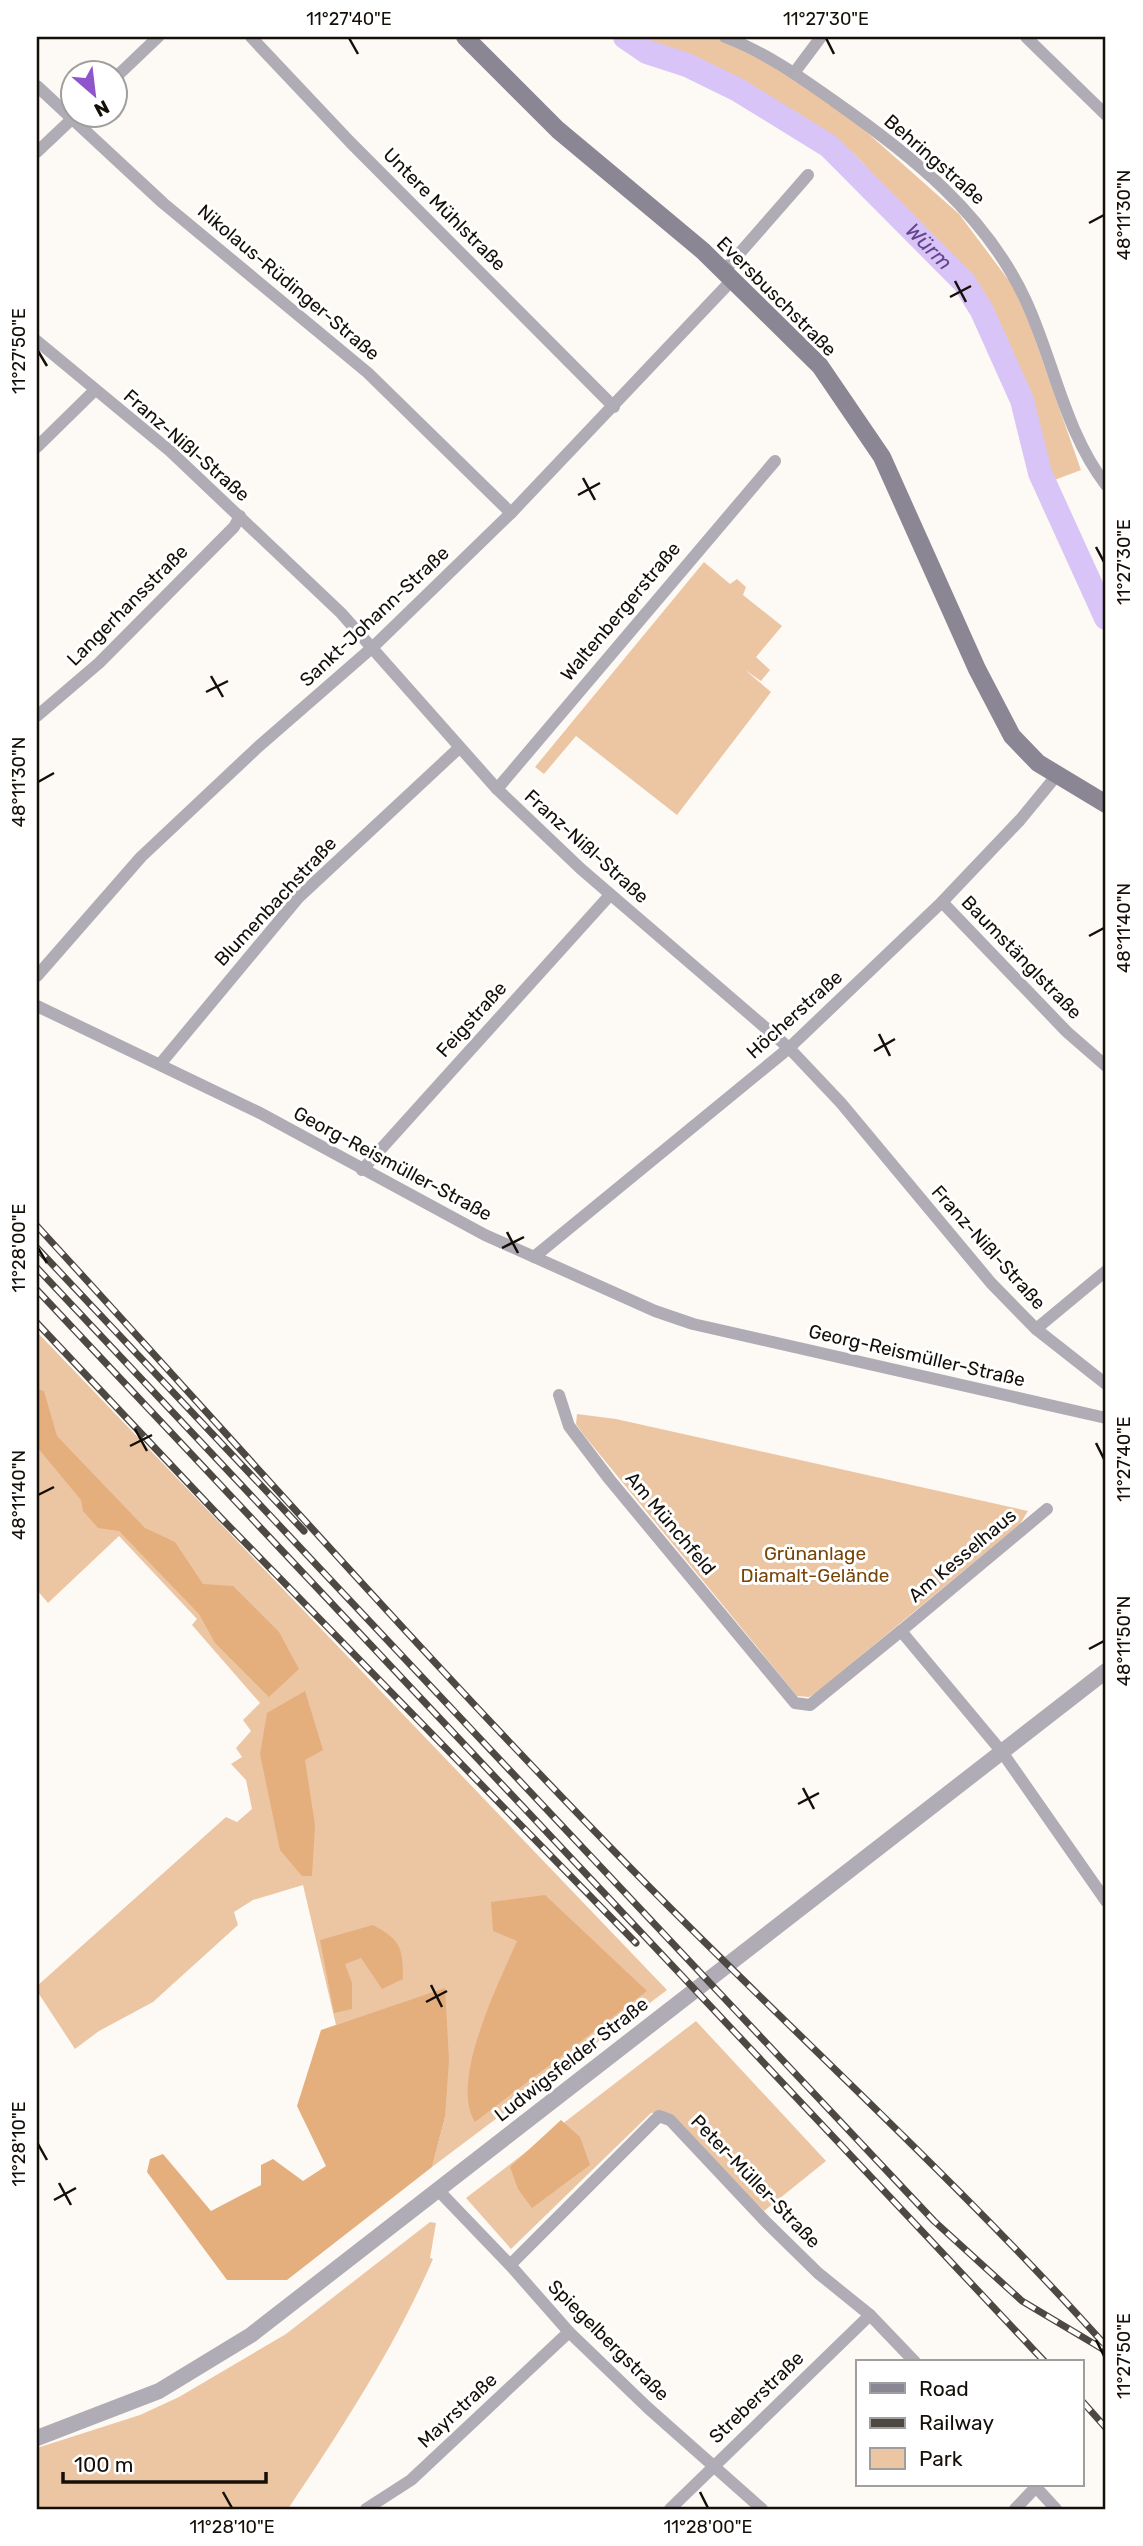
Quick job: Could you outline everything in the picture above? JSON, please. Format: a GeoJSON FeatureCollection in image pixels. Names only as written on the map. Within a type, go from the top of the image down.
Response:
{"type":"FeatureCollection","features":[{"type":"Feature","properties":{"kind":"main road","name":"Eversbuschstraße"},"geometry":{"type":"LineString","coordinates":[[465,37],[558,130],[729,275],[820,366],[881,457],[977,669],[1012,736],[1038,763],[1106,804]]}},
{"type":"Feature","properties":{"kind":"street"},"geometry":{"type":"LineString","coordinates":[[130,64],[158,37]]}},
{"type":"Feature","properties":{"kind":"street","name":"Untere Mühlstraße"},"geometry":{"type":"LineString","coordinates":[[251,37],[351,143],[614,407]]}},
{"type":"Feature","properties":{"kind":"street","name":"Behringstraße"},"geometry":{"type":"LineString","coordinates":[[725,37],[749,46],[794,73],[866,124],[938,182],[977,222],[1003,256],[1027,303],[1075,431],[1091,465],[1106,485]]}},
{"type":"Feature","properties":{"kind":"street"},"geometry":{"type":"LineString","coordinates":[[794,73],[821,37]]}},
{"type":"Feature","properties":{"kind":"street"},"geometry":{"type":"LineString","coordinates":[[1026,37],[1106,115]]}},
{"type":"Feature","properties":{"kind":"street","name":"Nikolaus-Rüdinger-Straße"},"geometry":{"type":"LineString","coordinates":[[37,86],[60,105]]}},
{"type":"Feature","properties":{"kind":"street"},"geometry":{"type":"LineString","coordinates":[[37,152],[60,130]]}},
{"type":"Feature","properties":{"kind":"street","name":"Nikolaus-Rüdinger-Straße"},"geometry":{"type":"LineString","coordinates":[[87,130],[163,203],[368,373],[511,513]]}},
{"type":"Feature","properties":{"kind":"street","name":"Sankt-Johann-Straße"},"geometry":{"type":"LineString","coordinates":[[37,976],[88,914],[141,857],[258,747],[373,646],[511,513],[614,407],[729,275],[808,175]]}},
{"type":"Feature","properties":{"kind":"street","name":"Franz-Nißl-Straße"},"geometry":{"type":"LineString","coordinates":[[37,341],[94,391],[170,450],[373,646],[497,789],[610,895],[789,1048],[841,1103],[953,1240],[1036,1329],[1106,1384]]}},
{"type":"Feature","properties":{"kind":"street"},"geometry":{"type":"LineString","coordinates":[[37,447],[94,391]]}},
{"type":"Feature","properties":{"kind":"street","name":"Waltenbergerstraße"},"geometry":{"type":"LineString","coordinates":[[497,789],[775,461]]}},
{"type":"Feature","properties":{"kind":"street","name":"Langerhansstraße"},"geometry":{"type":"LineString","coordinates":[[37,716],[99,663],[234,527],[240,516]]}},
{"type":"Feature","properties":{"kind":"street","name":"Blumenbachstraße"},"geometry":{"type":"LineString","coordinates":[[161,1063],[299,897],[459,748]]}},
{"type":"Feature","properties":{"kind":"street","name":"Höcherstraße"},"geometry":{"type":"LineString","coordinates":[[534,1258],[789,1048],[942,902],[1020,820],[1057,775]]}},
{"type":"Feature","properties":{"kind":"street","name":"Feigstraße"},"geometry":{"type":"LineString","coordinates":[[362,1170],[610,895]]}},
{"type":"Feature","properties":{"kind":"street","name":"Baumstänglstraße"},"geometry":{"type":"LineString","coordinates":[[942,902],[1067,1032],[1106,1066]]}},
{"type":"Feature","properties":{"kind":"street","name":"Georg-Reismüller-Straße"},"geometry":{"type":"LineString","coordinates":[[37,1006],[161,1063],[260,1113],[362,1170],[534,1258],[655,1311],[693,1324],[1106,1418]]}},
{"type":"Feature","properties":{"kind":"street"},"geometry":{"type":"LineString","coordinates":[[1036,1329],[1106,1271]]}},
{"type":"Feature","properties":{"kind":"street","name":"Am Münchfeld"},"geometry":{"type":"LineString","coordinates":[[559,1395],[569,1426],[610,1480],[795,1703],[810,1705],[901,1631]]}},
{"type":"Feature","properties":{"kind":"street","name":"Am Kesselhaus"},"geometry":{"type":"LineString","coordinates":[[901,1631],[1047,1509]]}},
{"type":"Feature","properties":{"kind":"street"},"geometry":{"type":"LineString","coordinates":[[901,1631],[1002,1752],[1106,1900]]}},
{"type":"Feature","properties":{"kind":"street","name":"Ludwigsfelder Straße"},"geometry":{"type":"LineString","coordinates":[[37,2438],[159,2391],[200,2369],[268,2322],[1106,1671]]}},
{"type":"Feature","properties":{"kind":"street","name":"Peter-Müller-Straße"},"geometry":{"type":"LineString","coordinates":[[510,2265],[659,2116],[670,2120],[818,2273],[870,2315],[913,2360]]}},
{"type":"Feature","properties":{"kind":"street","name":"Spiegelbergstraße"},"geometry":{"type":"LineString","coordinates":[[437,2189],[569,2332],[762,2509]]}},
{"type":"Feature","properties":{"kind":"street","name":"Streberstraße"},"geometry":{"type":"LineString","coordinates":[[670,2509],[712,2465],[870,2315]]}},
{"type":"Feature","properties":{"kind":"street","name":"Mayrstraße"},"geometry":{"type":"LineString","coordinates":[[366,2509],[411,2480],[569,2332]]}},
{"type":"Feature","properties":{"kind":"street"},"geometry":{"type":"LineString","coordinates":[[1015,2509],[1035,2486],[1056,2509]]}},
{"type":"Feature","properties":{"kind":"green space"},"geometry":{"type":"Polygon","coordinates":[[[641,37],[713,37],[759,53],[861,127],[959,214],[1019,294],[1081,470],[1052,481],[1028,396],[987,304],[955,258],[911,217],[855,155],[832,137],[790,116],[714,69],[680,53],[640,40],[641,37]]]}},
{"type":"Feature","properties":{"kind":"green space"},"geometry":{"type":"Polygon","coordinates":[[[704,562],[730,584],[737,579],[746,587],[743,595],[782,626],[756,657],[770,670],[761,681],[745,670],[771,692],[677,815],[576,736],[544,774],[535,767],[704,562]]]}},
{"type":"Feature","properties":{"kind":"green space"},"geometry":{"type":"Polygon","coordinates":[[[37,1332],[667,1990],[432,2167],[445,2117],[444,1989],[336,2025],[303,1885],[253,1900],[234,1912],[238,1925],[153,2002],[99,2031],[75,2049],[37,1991],[37,1986],[226,1817],[237,1822],[252,1809],[246,1780],[231,1764],[242,1757],[236,1748],[251,1731],[243,1720],[260,1703],[192,1625],[197,1619],[119,1536],[48,1603],[37,1590],[37,1332]]]}},
{"type":"Feature","properties":{"kind":"green space","name":"Grünanlage Diamalt-Gelände"},"geometry":{"type":"Polygon","coordinates":[[[577,1414],[616,1419],[1028,1511],[1020,1524],[816,1693],[809,1697],[797,1696],[583,1434],[576,1424],[577,1414]]]}},
{"type":"Feature","properties":{"kind":"green space"},"geometry":{"type":"Polygon","coordinates":[[[696,2021],[826,2161],[764,2211],[669,2113],[651,2113],[511,2249],[466,2198],[696,2021]]]}},
{"type":"Feature","properties":{"kind":"green space"},"geometry":{"type":"Polygon","coordinates":[[[430,2222],[436,2223],[430,2258],[433,2259],[418,2292],[366,2387],[288,2509],[37,2509],[37,2448],[140,2415],[179,2397],[286,2334],[430,2222]]]}},
{"type":"Feature","properties":{"kind":"shaded area"},"geometry":{"type":"Polygon","coordinates":[[[37,1389],[44,1391],[57,1436],[145,1528],[175,1542],[203,1584],[233,1586],[279,1632],[299,1669],[269,1697],[215,1643],[199,1614],[119,1531],[98,1528],[83,1511],[81,1500],[37,1447],[37,1389]]]}},
{"type":"Feature","properties":{"kind":"shaded area"},"geometry":{"type":"Polygon","coordinates":[[[305,1691],[323,1750],[305,1760],[315,1825],[312,1876],[302,1876],[280,1850],[260,1754],[267,1713],[305,1691]]]}},
{"type":"Feature","properties":{"kind":"shaded area"},"geometry":{"type":"Polygon","coordinates":[[[545,1895],[647,1991],[475,2122],[469,2104],[468,2082],[472,2058],[489,2006],[517,1941],[493,1931],[491,1902],[545,1895]]]}},
{"type":"Feature","properties":{"kind":"shaded area"},"geometry":{"type":"Polygon","coordinates":[[[373,1925],[390,1935],[398,1946],[403,1979],[382,1989],[361,1958],[345,1964],[352,1983],[352,2009],[334,2013],[320,1940],[373,1925]]]}},
{"type":"Feature","properties":{"kind":"shaded area"},"geometry":{"type":"Polygon","coordinates":[[[445,1988],[449,2060],[445,2117],[432,2167],[287,2280],[227,2280],[147,2172],[150,2159],[163,2154],[211,2211],[261,2185],[261,2165],[273,2159],[303,2181],[326,2166],[297,2106],[321,2030],[445,1988]]]}},
{"type":"Feature","properties":{"kind":"shaded area"},"geometry":{"type":"Polygon","coordinates":[[[561,2120],[580,2137],[590,2165],[532,2208],[518,2189],[510,2167],[561,2120]]]}},
{"type":"Feature","properties":{"kind":"waterway","name":"Würm"},"geometry":{"type":"LineString","coordinates":[[625,37],[647,52],[687,65],[738,90],[829,146],[964,282],[982,311],[1022,400],[1040,473],[1106,618]]}},
{"type":"Feature","properties":{"kind":"railway"},"geometry":{"type":"LineString","coordinates":[[37,1226],[539,1773],[674,1911],[986,2219],[1106,2346]]}},
{"type":"Feature","properties":{"kind":"railway"},"geometry":{"type":"LineString","coordinates":[[37,1248],[304,1531]]}},
{"type":"Feature","properties":{"kind":"railway"},"geometry":{"type":"LineString","coordinates":[[37,1268],[934,2221],[1022,2301],[1106,2351]]}},
{"type":"Feature","properties":{"kind":"railway"},"geometry":{"type":"LineString","coordinates":[[37,1290],[1043,2360]]}},
{"type":"Feature","properties":{"kind":"railway"},"geometry":{"type":"LineString","coordinates":[[37,1323],[221,1518],[636,1943]]}},
{"type":"Feature","properties":{"kind":"railway"},"geometry":{"type":"LineString","coordinates":[[1084,2403],[1106,2428]]}}]}
